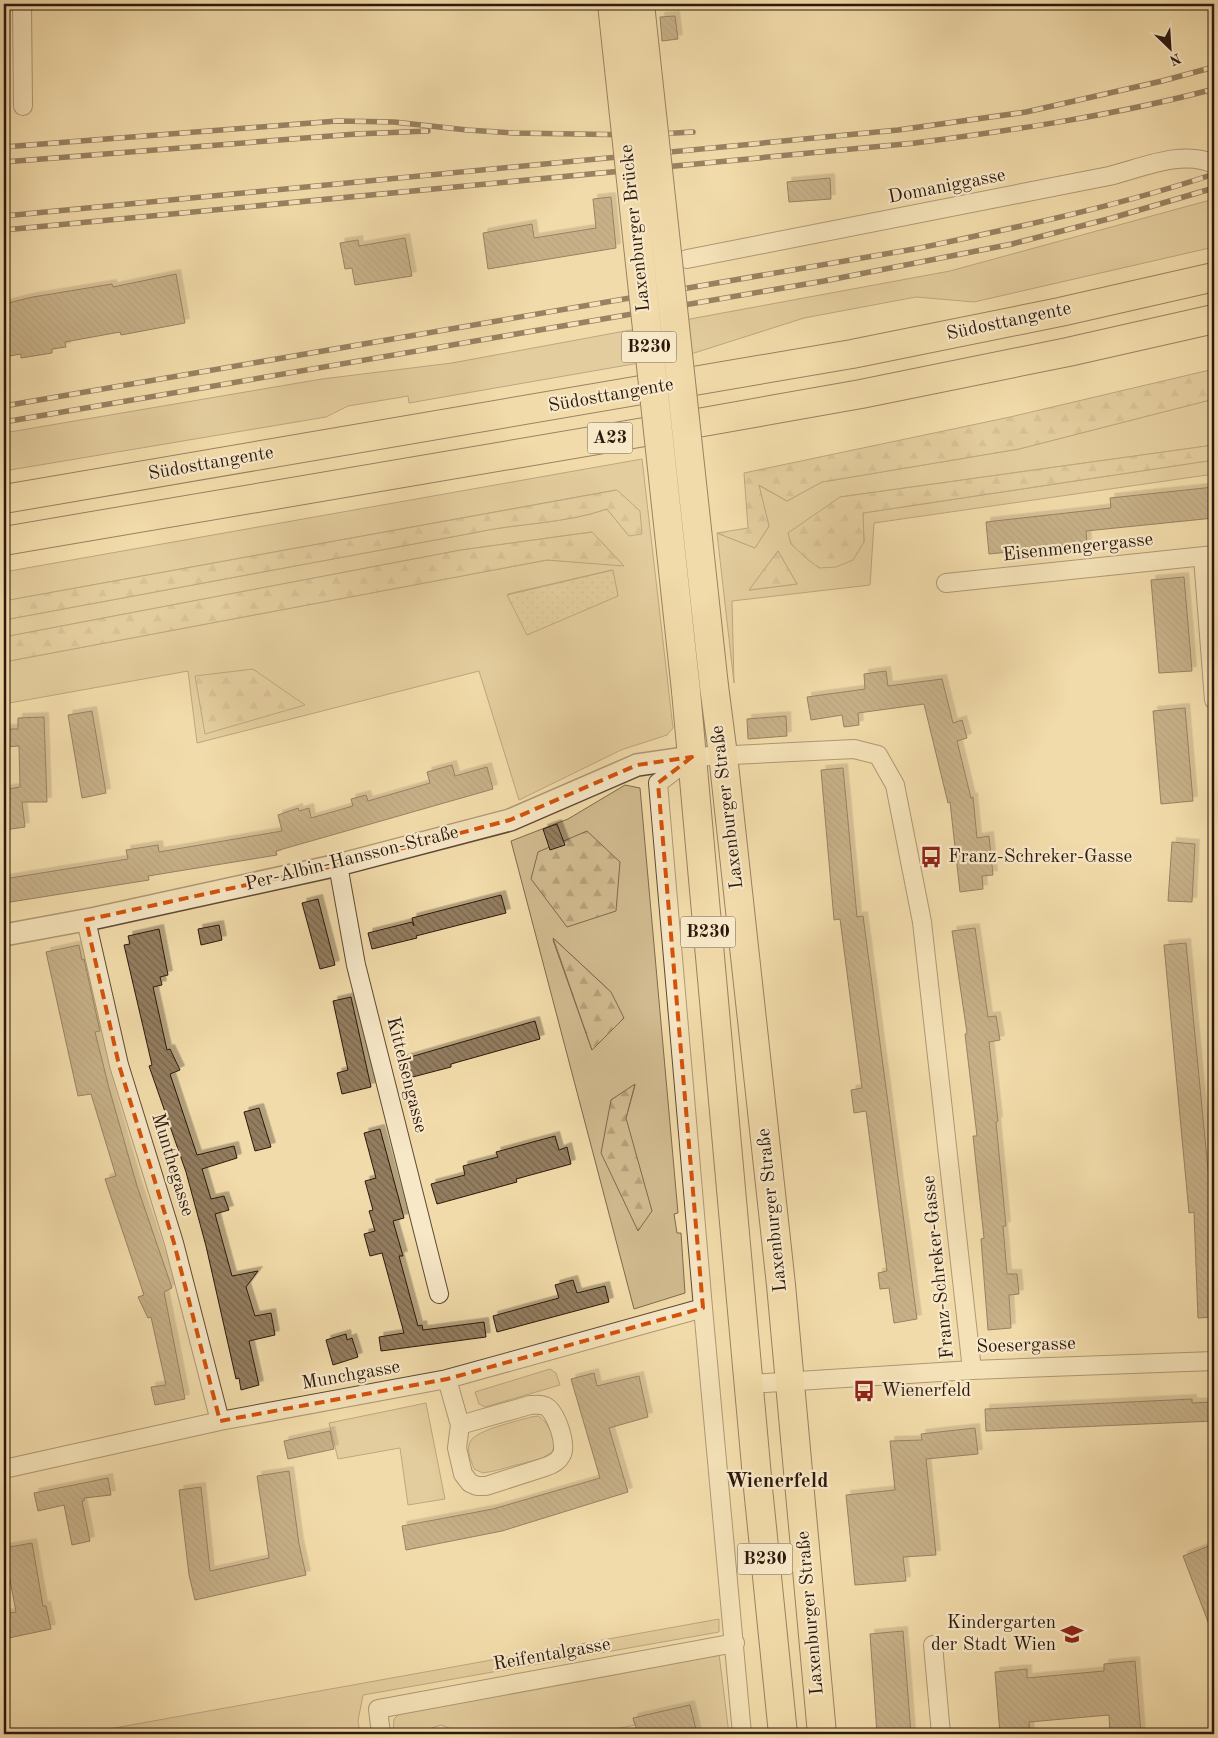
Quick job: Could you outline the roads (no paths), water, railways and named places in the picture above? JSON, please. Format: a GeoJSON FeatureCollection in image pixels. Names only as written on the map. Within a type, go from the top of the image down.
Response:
{"type":"FeatureCollection","features":[{"type":"Feature","properties":{"kind":"main road","name":"Laxenburger Brücke"},"geometry":{"type":"LineString","coordinates":[[612,4],[686,691]]}},
{"type":"Feature","properties":{"kind":"main road","name":"Laxenburger Brücke"},"geometry":{"type":"LineString","coordinates":[[640,4],[714,686]]}},
{"type":"Feature","properties":{"kind":"main road","name":"Südosttangente"},"geometry":{"type":"LineString","coordinates":[[4,499],[852,354],[1060,312],[1214,277]]}},
{"type":"Feature","properties":{"kind":"main road","name":"A23"},"geometry":{"type":"LineString","coordinates":[[4,541],[852,395],[1059,354],[1214,319]]}},
{"type":"Feature","properties":{"kind":"main road","name":"Laxenburger Straße"},"geometry":{"type":"LineString","coordinates":[[714,686],[791,1381],[822,1734]]}},
{"type":"Feature","properties":{"kind":"main road","name":"Laxenburger Straße"},"geometry":{"type":"LineString","coordinates":[[686,691],[783,1734]]}},
{"type":"Feature","properties":{"kind":"street"},"geometry":{"type":"LineString","coordinates":[[22,4],[23,106]]}},
{"type":"Feature","properties":{"kind":"street","name":"Domaniggasse"},"geometry":{"type":"LineString","coordinates":[[687,259],[1110,176],[1176,158],[1191,158],[1214,164]]}},
{"type":"Feature","properties":{"kind":"street"},"geometry":{"type":"LineString","coordinates":[[1209,556],[1214,700]]}},
{"type":"Feature","properties":{"kind":"street","name":"Eisenmengergasse"},"geometry":{"type":"LineString","coordinates":[[946,583],[1209,556]]}},
{"type":"Feature","properties":{"kind":"street","name":"Franz-Schreker-Gasse"},"geometry":{"type":"LineString","coordinates":[[692,757],[854,749],[878,755],[895,785],[922,922],[972,1370]]}},
{"type":"Feature","properties":{"kind":"street","name":"Per-Albin-Hansson-Straße"},"geometry":{"type":"LineString","coordinates":[[4,935],[86,920],[338,865],[510,820],[637,765],[692,757]]}},
{"type":"Feature","properties":{"kind":"street","name":"Laxenburger Straße"},"geometry":{"type":"LineString","coordinates":[[692,757],[658,782],[742,1734]]}},
{"type":"Feature","properties":{"kind":"street","name":"Kittelsengasse"},"geometry":{"type":"LineString","coordinates":[[338,865],[356,965],[439,1294]]}},
{"type":"Feature","properties":{"kind":"street","name":"Munthegasse"},"geometry":{"type":"LineString","coordinates":[[86,920],[119,1065],[174,1242],[220,1422]]}},
{"type":"Feature","properties":{"kind":"street","name":"Munchgasse"},"geometry":{"type":"LineString","coordinates":[[4,1469],[220,1422],[447,1380],[703,1308]]}},
{"type":"Feature","properties":{"kind":"street","name":"Soesergasse"},"geometry":{"type":"LineString","coordinates":[[749,1384],[972,1370],[1214,1360]]}},
{"type":"Feature","properties":{"kind":"street"},"geometry":{"type":"LineString","coordinates":[[447,1380],[460,1426],[456,1448],[463,1474],[470,1484],[486,1486],[550,1466],[561,1457],[564,1450],[563,1440],[555,1417],[551,1410],[538,1404],[460,1426]]}},
{"type":"Feature","properties":{"kind":"street","name":"Reifentalgasse"},"geometry":{"type":"LineString","coordinates":[[381,1734],[378,1709],[735,1643]]}},
{"type":"Feature","properties":{"kind":"street"},"geometry":{"type":"LineString","coordinates":[[933,1645],[941,1734]]}},
{"type":"Feature","properties":{"kind":"railway"},"geometry":{"type":"LineString","coordinates":[[4,216],[898,130],[1026,112],[1162,81],[1214,67]]}},
{"type":"Feature","properties":{"kind":"railway"},"geometry":{"type":"LineString","coordinates":[[4,230],[915,143],[1065,121],[1140,107],[1214,89]]}},
{"type":"Feature","properties":{"kind":"railway"},"geometry":{"type":"LineString","coordinates":[[4,147],[337,121],[394,122],[513,133],[641,135],[693,132]]}},
{"type":"Feature","properties":{"kind":"railway"},"geometry":{"type":"LineString","coordinates":[[4,162],[356,134],[428,131]]}},
{"type":"Feature","properties":{"kind":"railway"},"geometry":{"type":"LineString","coordinates":[[4,406],[920,248],[1105,206],[1214,174]]}},
{"type":"Feature","properties":{"kind":"railway"},"geometry":{"type":"LineString","coordinates":[[4,422],[824,281],[1012,244],[1112,218],[1214,188]]}},
{"type":"Feature","properties":{"kind":"place","name":"Franz-Schreker-Gasse"},"geometry":{"type":"Point","coordinates":[931,857]}},
{"type":"Feature","properties":{"kind":"place","name":"Wienerfeld"},"geometry":{"type":"Point","coordinates":[864,1391]}},
{"type":"Feature","properties":{"kind":"place","name":"Kindergarten der Stadt Wien"},"geometry":{"type":"Point","coordinates":[1072,1634]}},
{"type":"Feature","properties":{"kind":"district","name":"Wienerfeld"},"geometry":{"type":"Point","coordinates":[777,1481]}}]}
